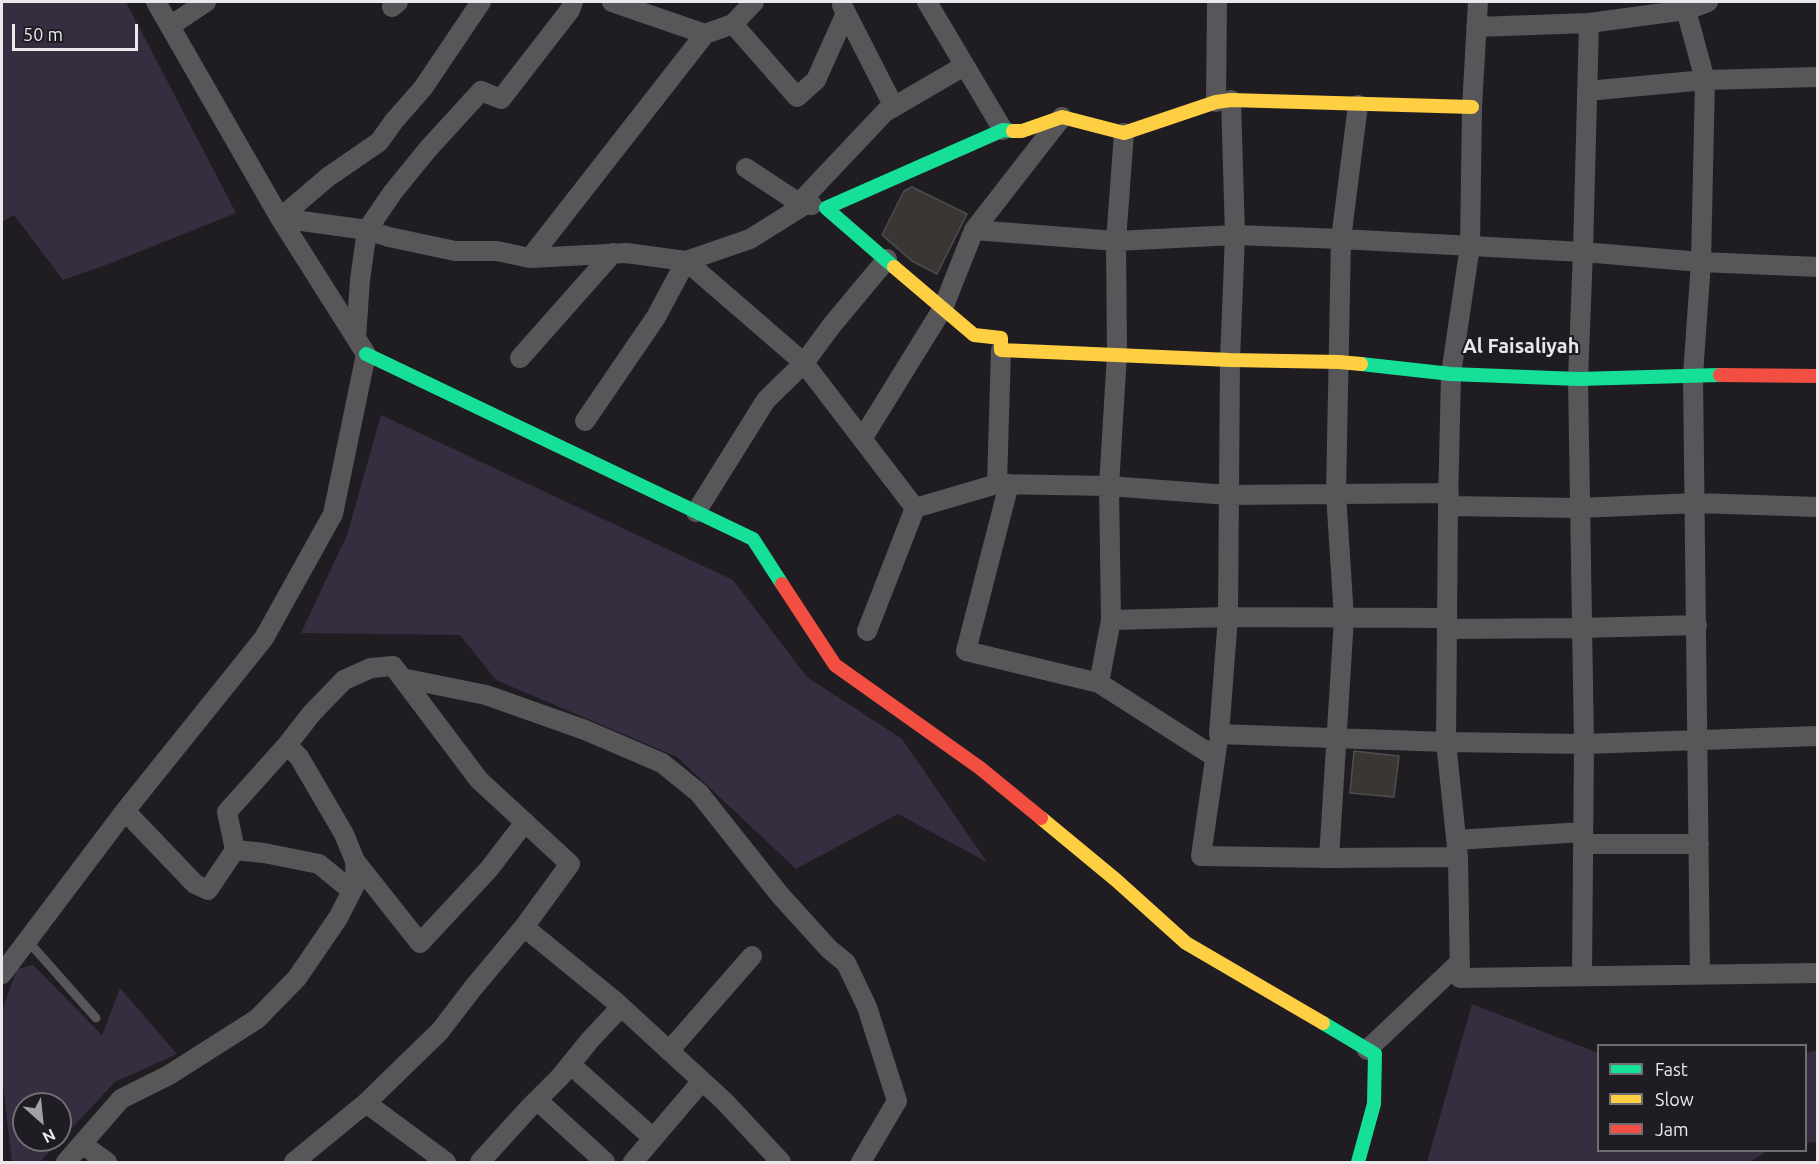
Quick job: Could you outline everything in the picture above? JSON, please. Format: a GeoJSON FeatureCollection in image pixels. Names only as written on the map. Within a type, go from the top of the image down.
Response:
{"type":"FeatureCollection","features":[{"type":"Feature","properties":{"kind":"street"},"geometry":{"type":"LineString","coordinates":[[156,2],[280,218],[361,346],[753,539],[835,665],[980,768],[1116,880],[1186,943],[1375,1054],[1374,1104],[1358,1162]]}},
{"type":"Feature","properties":{"kind":"street"},"geometry":{"type":"LineString","coordinates":[[170,26],[206,2]]}},
{"type":"Feature","properties":{"kind":"street"},"geometry":{"type":"LineString","coordinates":[[280,218],[328,177],[379,142],[423,88],[481,2]]}},
{"type":"Feature","properties":{"kind":"street"},"geometry":{"type":"LineString","coordinates":[[2,974],[125,811],[264,638],[333,514],[361,346],[360,280],[367,230],[393,192],[428,148],[482,91],[501,99],[570,10],[573,2]]}},
{"type":"Feature","properties":{"kind":"street"},"geometry":{"type":"LineString","coordinates":[[612,2],[633,5],[705,34]]}},
{"type":"Feature","properties":{"kind":"street"},"geometry":{"type":"LineString","coordinates":[[530,258],[705,34],[733,24],[754,2]]}},
{"type":"Feature","properties":{"kind":"street"},"geometry":{"type":"LineString","coordinates":[[927,2],[1003,130]]}},
{"type":"Feature","properties":{"kind":"street"},"geometry":{"type":"LineString","coordinates":[[1218,2],[1235,235],[1230,360],[1228,617],[1219,734],[1201,856],[1329,858],[1583,838],[1699,844]]}},
{"type":"Feature","properties":{"kind":"street"},"geometry":{"type":"LineString","coordinates":[[1478,2],[1472,107],[1470,246],[1451,374],[1448,499],[1446,742],[1457,848],[1460,978],[1818,973]]}},
{"type":"Feature","properties":{"kind":"street"},"geometry":{"type":"LineString","coordinates":[[1476,27],[1590,23],[1645,8],[1686,10],[1708,2]]}},
{"type":"Feature","properties":{"kind":"street"},"geometry":{"type":"LineString","coordinates":[[733,24],[798,97],[816,80],[843,7]]}},
{"type":"Feature","properties":{"kind":"street"},"geometry":{"type":"LineString","coordinates":[[843,7],[894,107]]}},
{"type":"Feature","properties":{"kind":"street"},"geometry":{"type":"LineString","coordinates":[[1686,10],[1705,80],[1701,262],[1693,375],[1700,975]]}},
{"type":"Feature","properties":{"kind":"street"},"geometry":{"type":"LineString","coordinates":[[1582,976],[1584,744],[1578,379],[1590,23]]}},
{"type":"Feature","properties":{"kind":"street"},"geometry":{"type":"LineString","coordinates":[[280,218],[367,230],[455,251],[497,251],[530,258],[626,253],[686,261],[750,239],[803,203],[885,112],[964,66]]}},
{"type":"Feature","properties":{"kind":"street"},"geometry":{"type":"LineString","coordinates":[[1587,91],[1705,80],[1818,77]]}},
{"type":"Feature","properties":{"kind":"street"},"geometry":{"type":"LineString","coordinates":[[826,208],[1003,130],[1022,130],[1062,117],[1124,134],[1224,101],[1472,107]]}},
{"type":"Feature","properties":{"kind":"street"},"geometry":{"type":"LineString","coordinates":[[1329,858],[1344,618],[1336,494],[1341,239],[1358,105]]}},
{"type":"Feature","properties":{"kind":"street"},"geometry":{"type":"LineString","coordinates":[[862,439],[943,308],[974,230],[1062,117]]}},
{"type":"Feature","properties":{"kind":"street"},"geometry":{"type":"LineString","coordinates":[[1099,682],[1111,620],[1109,486],[1117,354],[1116,241],[1124,134]]}},
{"type":"Feature","properties":{"kind":"street"},"geometry":{"type":"LineString","coordinates":[[746,168],[803,203],[826,208],[974,335],[1002,338],[1003,484],[966,651],[1099,682],[1215,757]]}},
{"type":"Feature","properties":{"kind":"street"},"geometry":{"type":"LineString","coordinates":[[974,230],[1116,241],[1235,235],[1341,239],[1583,252],[1701,262],[1818,267]]}},
{"type":"Feature","properties":{"kind":"street"},"geometry":{"type":"LineString","coordinates":[[520,358],[614,253]]}},
{"type":"Feature","properties":{"kind":"street"},"geometry":{"type":"LineString","coordinates":[[696,512],[766,400],[804,363],[832,325],[887,259]]}},
{"type":"Feature","properties":{"kind":"street"},"geometry":{"type":"LineString","coordinates":[[686,261],[804,363],[915,508]]}},
{"type":"Feature","properties":{"kind":"street"},"geometry":{"type":"LineString","coordinates":[[585,421],[656,317],[686,261]]}},
{"type":"Feature","properties":{"kind":"street"},"geometry":{"type":"LineString","coordinates":[[1001,350],[1230,360],[1339,362],[1451,374],[1578,379],[1693,375],[1818,376]]}},
{"type":"Feature","properties":{"kind":"street"},"geometry":{"type":"LineString","coordinates":[[915,508],[1003,484],[1109,486],[1228,495],[1336,494],[1579,508],[1696,503],[1818,507]]}},
{"type":"Feature","properties":{"kind":"street"},"geometry":{"type":"LineString","coordinates":[[867,631],[915,508]]}},
{"type":"Feature","properties":{"kind":"street"},"geometry":{"type":"LineString","coordinates":[[1111,620],[1228,617],[1344,618],[1581,628],[1697,625]]}},
{"type":"Feature","properties":{"kind":"street"},"geometry":{"type":"LineString","coordinates":[[125,811],[195,884],[208,891],[235,850],[227,812],[287,745],[312,713],[344,680],[371,668],[393,666],[479,780],[570,864],[524,927],[440,1031],[366,1103],[294,1162]]}},
{"type":"Feature","properties":{"kind":"street"},"geometry":{"type":"LineString","coordinates":[[402,678],[486,695],[585,729],[662,763],[699,793],[780,895],[829,949],[846,963],[867,1007],[897,1101],[861,1162]]}},
{"type":"Feature","properties":{"kind":"street"},"geometry":{"type":"LineString","coordinates":[[1219,734],[1584,744],[1818,735]]}},
{"type":"Feature","properties":{"kind":"street"},"geometry":{"type":"LineString","coordinates":[[287,745],[299,757],[344,834],[355,861],[420,943],[489,869],[525,822]]}},
{"type":"Feature","properties":{"kind":"street"},"geometry":{"type":"LineString","coordinates":[[235,850],[264,853],[319,864],[352,891]]}},
{"type":"Feature","properties":{"kind":"street"},"geometry":{"type":"LineString","coordinates":[[66,1162],[121,1099],[169,1075],[257,1019],[297,978],[338,918],[356,883],[355,861]]}},
{"type":"Feature","properties":{"kind":"street"},"geometry":{"type":"LineString","coordinates":[[524,927],[621,1007],[724,1101],[781,1162]]}},
{"type":"Feature","properties":{"kind":"street"},"geometry":{"type":"LineString","coordinates":[[669,1051],[752,956]]}},
{"type":"Feature","properties":{"kind":"street"},"geometry":{"type":"LineString","coordinates":[[1367,1050],[1460,962]]}},
{"type":"Feature","properties":{"kind":"street"},"geometry":{"type":"LineString","coordinates":[[480,1162],[571,1065],[590,1040],[621,1007]]}},
{"type":"Feature","properties":{"kind":"street"},"geometry":{"type":"LineString","coordinates":[[571,1065],[653,1138]]}},
{"type":"Feature","properties":{"kind":"street"},"geometry":{"type":"LineString","coordinates":[[633,1162],[702,1081]]}},
{"type":"Feature","properties":{"kind":"street"},"geometry":{"type":"LineString","coordinates":[[537,1100],[605,1162]]}},
{"type":"Feature","properties":{"kind":"street"},"geometry":{"type":"LineString","coordinates":[[366,1103],[446,1162]]}},
{"type":"Feature","properties":{"kind":"street"},"geometry":{"type":"LineString","coordinates":[[82,1144],[107,1162]]}},
{"type":"Feature","properties":{"kind":"lane"},"geometry":{"type":"LineString","coordinates":[[27,940],[96,1018]]}},
{"type":"Feature","properties":{"kind":"shaded area"},"geometry":{"type":"Polygon","coordinates":[[[2,2],[126,2],[236,213],[63,280],[14,215],[2,222],[2,2]]]}},
{"type":"Feature","properties":{"kind":"shaded area"},"geometry":{"type":"Polygon","coordinates":[[[381,415],[733,580],[807,677],[902,739],[987,862],[898,814],[796,869],[677,757],[496,680],[460,635],[301,633],[347,535],[381,415]]]}},
{"type":"Feature","properties":{"kind":"shaded area"},"geometry":{"type":"Polygon","coordinates":[[[33,965],[102,1035],[120,988],[177,1054],[115,1082],[72,1128],[72,1092],[12,1092],[12,1152],[49,1152],[40,1162],[12,1162],[2,1077],[2,1011],[17,969],[33,965]]]}},
{"type":"Feature","properties":{"kind":"shaded area"},"geometry":{"type":"Polygon","coordinates":[[[1472,1004],[1597,1053],[1597,1152],[1765,1152],[1750,1162],[1427,1162],[1472,1004]]]}},
{"type":"Feature","properties":{"kind":"shaded area"},"geometry":{"type":"Polygon","coordinates":[[[1817,1050],[1817,1142],[1807,1143],[1807,1053],[1817,1050]]]}},
{"type":"Feature","properties":{"kind":"building"},"geometry":{"type":"Polygon","coordinates":[[[912,187],[967,214],[937,274],[912,261],[882,235],[904,191],[912,187]]]}},
{"type":"Feature","properties":{"kind":"building"},"geometry":{"type":"Polygon","coordinates":[[[1354,751],[1399,756],[1394,797],[1350,793],[1354,751]]]}},
{"type":"Feature","properties":{"kind":"traffic: fast"},"geometry":{"type":"LineString","coordinates":[[894,267],[826,208],[1003,130],[1013,131]]}},
{"type":"Feature","properties":{"kind":"traffic: fast"},"geometry":{"type":"LineString","coordinates":[[366,354],[753,539],[782,584]]}},
{"type":"Feature","properties":{"kind":"traffic: fast"},"geometry":{"type":"LineString","coordinates":[[1361,364],[1451,374],[1578,379],[1720,375]]}},
{"type":"Feature","properties":{"kind":"traffic: fast"},"geometry":{"type":"LineString","coordinates":[[1323,1023],[1375,1054],[1374,1104],[1358,1162]]}},
{"type":"Feature","properties":{"kind":"traffic: slow"},"geometry":{"type":"LineString","coordinates":[[1013,131],[1022,131],[1062,117],[1124,133],[1216,102],[1231,100],[1472,107]]}},
{"type":"Feature","properties":{"kind":"traffic: slow"},"geometry":{"type":"LineString","coordinates":[[894,267],[974,335],[1001,338],[1001,350],[1361,364]]}},
{"type":"Feature","properties":{"kind":"traffic: slow"},"geometry":{"type":"LineString","coordinates":[[1041,818],[1116,880],[1186,943],[1323,1023]]}},
{"type":"Feature","properties":{"kind":"traffic: jam"},"geometry":{"type":"LineString","coordinates":[[1720,375],[1818,376]]}},
{"type":"Feature","properties":{"kind":"traffic: jam"},"geometry":{"type":"LineString","coordinates":[[782,584],[835,665],[980,768],[1041,818]]}},
{"type":"Feature","properties":{"kind":"district","name":"Al Faisaliyah"},"geometry":{"type":"Point","coordinates":[1521,346]}}]}
